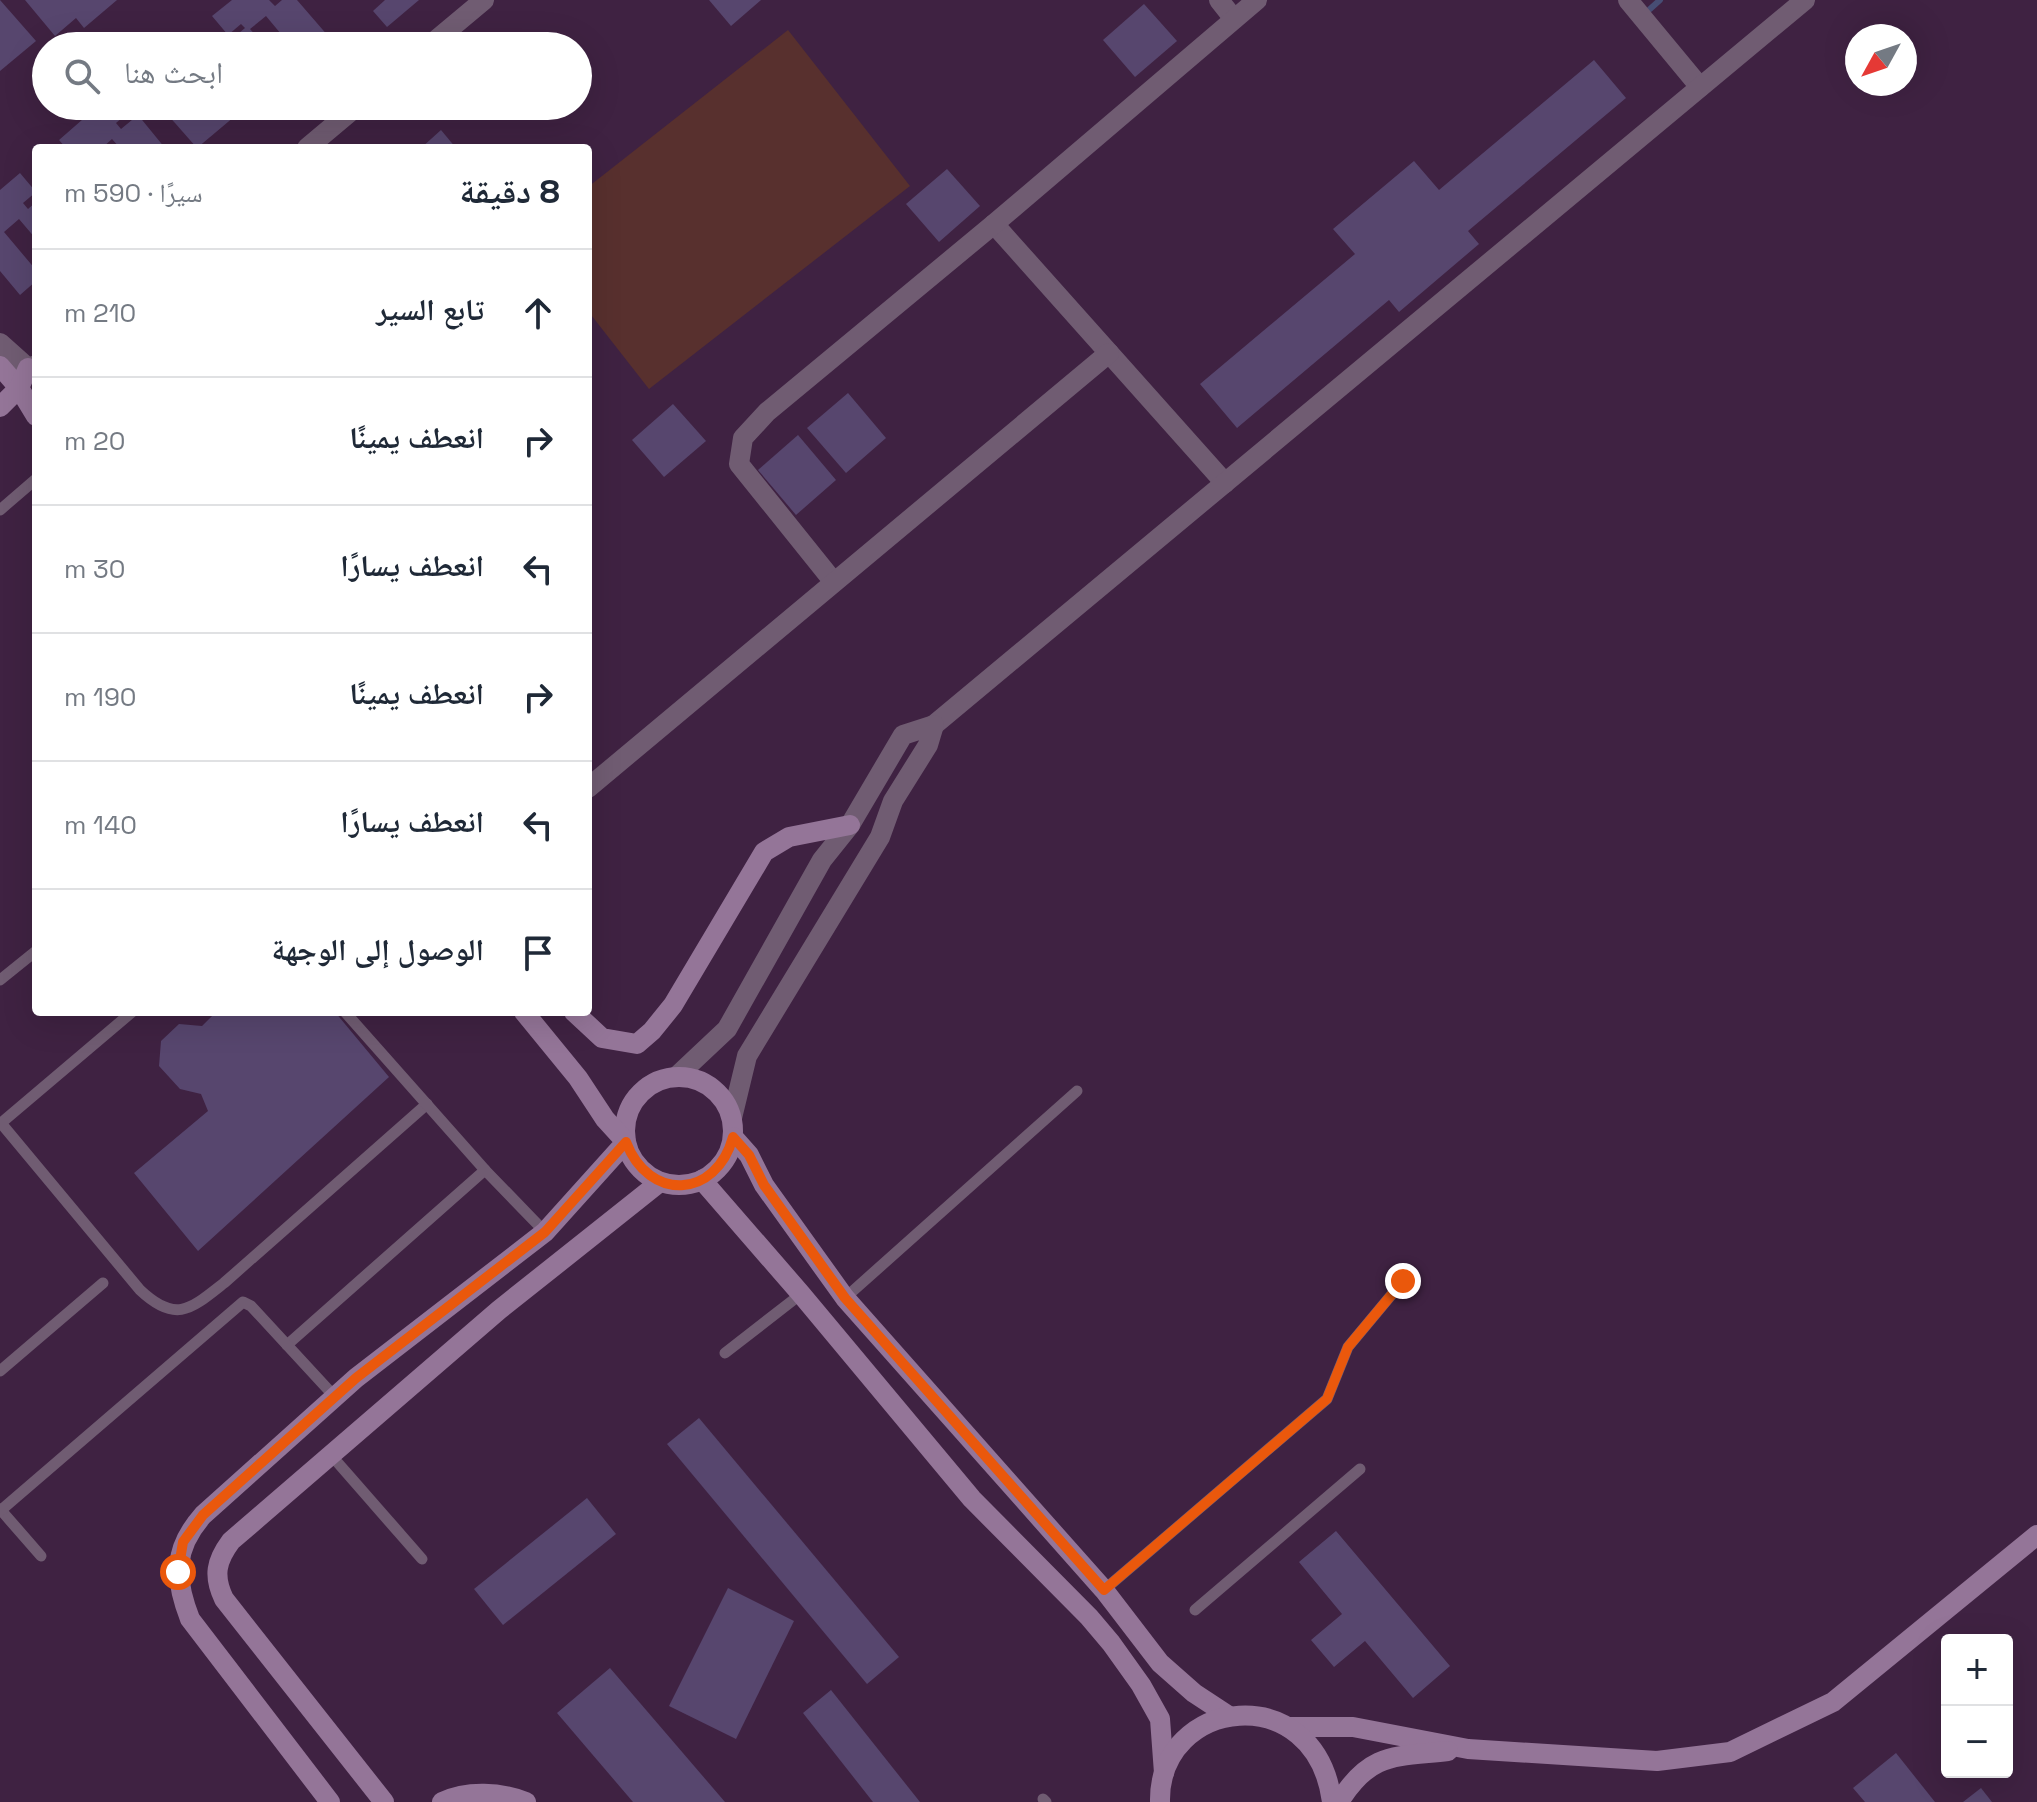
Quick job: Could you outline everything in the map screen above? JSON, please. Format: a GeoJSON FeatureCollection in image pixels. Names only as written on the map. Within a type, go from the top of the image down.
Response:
{"type":"FeatureCollection","features":[{"type":"Feature","properties":{"kind":"street"},"geometry":{"type":"LineString","coordinates":[[446,32],[484,0]]}},
{"type":"Feature","properties":{"kind":"street"},"geometry":{"type":"LineString","coordinates":[[1219,0],[1234,19]]}},
{"type":"Feature","properties":{"kind":"street"},"geometry":{"type":"LineString","coordinates":[[833,581],[739,464],[743,438],[767,412],[1257,0]]}},
{"type":"Feature","properties":{"kind":"street"},"geometry":{"type":"LineString","coordinates":[[1628,0],[1700,87]]}},
{"type":"Feature","properties":{"kind":"street"},"geometry":{"type":"LineString","coordinates":[[676,1077],[727,1029],[822,860],[850,825],[903,735],[934,725],[1805,0]]}},
{"type":"Feature","properties":{"kind":"street"},"geometry":{"type":"LineString","coordinates":[[312,144],[340,120]]}},
{"type":"Feature","properties":{"kind":"street"},"geometry":{"type":"LineString","coordinates":[[994,224],[1225,483]]}},
{"type":"Feature","properties":{"kind":"street"},"geometry":{"type":"LineString","coordinates":[[0,343],[30,375]]}},
{"type":"Feature","properties":{"kind":"street"},"geometry":{"type":"LineString","coordinates":[[592,785],[1109,353]]}},
{"type":"Feature","properties":{"kind":"street"},"geometry":{"type":"LineString","coordinates":[[0,365],[30,375]]}},
{"type":"Feature","properties":{"kind":"street"},"geometry":{"type":"LineString","coordinates":[[0,407],[30,375]]}},
{"type":"Feature","properties":{"kind":"street"},"geometry":{"type":"LineString","coordinates":[[527,1016],[626,1142],[633,1159],[644,1173],[660,1182],[674,1185],[702,1180],[717,1170],[728,1155],[747,1056],[880,837],[893,801],[928,745],[934,725]]}},
{"type":"Feature","properties":{"kind":"street"},"geometry":{"type":"LineString","coordinates":[[578,1016],[602,1038],[637,1044],[673,1005],[764,852],[789,837],[850,825],[880,837]]}},
{"type":"Feature","properties":{"kind":"street"},"geometry":{"type":"LineString","coordinates":[[330,1802],[190,1619],[178,1572],[183,1542],[196,1523],[335,1397],[545,1232],[626,1142],[626,1123],[631,1106],[642,1091],[658,1081],[676,1077],[695,1079],[711,1088],[724,1101],[732,1128],[764,1185],[845,1298],[1104,1590],[1160,1663],[1194,1693],[1229,1716]]}},
{"type":"Feature","properties":{"kind":"street"},"geometry":{"type":"LineString","coordinates":[[702,1180],[972,1499],[1111,1643],[1141,1685],[1160,1719],[1164,1773],[1160,1802]]}},
{"type":"Feature","properties":{"kind":"street"},"geometry":{"type":"LineString","coordinates":[[384,1802],[242,1624],[216,1584],[216,1569],[221,1554],[231,1541],[499,1310],[660,1182]]}},
{"type":"Feature","properties":{"kind":"street"},"geometry":{"type":"LineString","coordinates":[[1288,1727],[1353,1727],[1468,1749],[1657,1761],[1730,1752],[1833,1702],[2037,1535]]}},
{"type":"Feature","properties":{"kind":"street"},"geometry":{"type":"LineString","coordinates":[[1164,1773],[1174,1753],[1189,1736],[1208,1723],[1229,1716],[1254,1715],[1288,1727],[1317,1753],[1328,1776],[1332,1802]]}},
{"type":"Feature","properties":{"kind":"street"},"geometry":{"type":"LineString","coordinates":[[1339,1802],[1359,1773],[1373,1764],[1397,1757],[1468,1749]]}},
{"type":"Feature","properties":{"kind":"street"},"geometry":{"type":"LineString","coordinates":[[442,1802],[472,1794],[498,1794],[526,1802]]}},
{"type":"Feature","properties":{"kind":"lane"},"geometry":{"type":"LineString","coordinates":[[0,510],[32,487]]}},
{"type":"Feature","properties":{"kind":"lane"},"geometry":{"type":"LineString","coordinates":[[0,980],[32,954]]}},
{"type":"Feature","properties":{"kind":"lane"},"geometry":{"type":"LineString","coordinates":[[127,1016],[1,1123],[155,1305],[173,1310],[193,1308],[427,1104]]}},
{"type":"Feature","properties":{"kind":"lane"},"geometry":{"type":"LineString","coordinates":[[349,1016],[485,1170],[545,1232]]}},
{"type":"Feature","properties":{"kind":"lane"},"geometry":{"type":"LineString","coordinates":[[845,1298],[1077,1091]]}},
{"type":"Feature","properties":{"kind":"lane"},"geometry":{"type":"LineString","coordinates":[[287,1345],[485,1170]]}},
{"type":"Feature","properties":{"kind":"lane"},"geometry":{"type":"LineString","coordinates":[[1104,1590],[1327,1399],[1348,1347],[1403,1281]]}},
{"type":"Feature","properties":{"kind":"lane"},"geometry":{"type":"LineString","coordinates":[[0,1371],[103,1283]]}},
{"type":"Feature","properties":{"kind":"lane"},"geometry":{"type":"LineString","coordinates":[[725,1353],[801,1294]]}},
{"type":"Feature","properties":{"kind":"lane"},"geometry":{"type":"LineString","coordinates":[[41,1556],[0,1510],[243,1302],[251,1306],[335,1397]]}},
{"type":"Feature","properties":{"kind":"lane"},"geometry":{"type":"LineString","coordinates":[[331,1455],[422,1559]]}},
{"type":"Feature","properties":{"kind":"lane"},"geometry":{"type":"LineString","coordinates":[[1195,1610],[1360,1469]]}},
{"type":"Feature","properties":{"kind":"shaded area"},"geometry":{"type":"Polygon","coordinates":[[[788,30],[910,186],[649,389],[592,316],[592,184],[788,30]]]}},
{"type":"Feature","properties":{"kind":"building"},"geometry":{"type":"Polygon","coordinates":[[[0,0],[32,36],[32,44],[0,71],[0,0]]]}},
{"type":"Feature","properties":{"kind":"building"},"geometry":{"type":"Polygon","coordinates":[[[25,0],[117,0],[84,28],[76,18],[60,32],[52,32],[25,0]]]}},
{"type":"Feature","properties":{"kind":"building"},"geometry":{"type":"Polygon","coordinates":[[[232,0],[269,0],[275,6],[282,0],[297,0],[325,32],[279,32],[266,16],[250,29],[253,32],[240,32],[245,28],[241,24],[232,32],[225,32],[212,16],[232,0]]]}},
{"type":"Feature","properties":{"kind":"building"},"geometry":{"type":"Polygon","coordinates":[[[385,0],[419,0],[387,27],[373,11],[385,0]]]}},
{"type":"Feature","properties":{"kind":"building"},"geometry":{"type":"Polygon","coordinates":[[[709,0],[761,0],[731,26],[709,0]]]}},
{"type":"Feature","properties":{"kind":"building"},"geometry":{"type":"Polygon","coordinates":[[[1144,4],[1177,41],[1135,77],[1103,40],[1144,4]]]}},
{"type":"Feature","properties":{"kind":"building"},"geometry":{"type":"Polygon","coordinates":[[[1594,60],[1626,98],[1468,231],[1479,244],[1399,312],[1389,300],[1237,428],[1200,384],[1355,254],[1333,229],[1414,161],[1439,190],[1594,60]]]}},
{"type":"Feature","properties":{"kind":"building"},"geometry":{"type":"Polygon","coordinates":[[[82,120],[120,120],[116,123],[121,129],[132,120],[142,120],[162,144],[116,144],[112,139],[106,144],[62,144],[59,140],[82,120]]]}},
{"type":"Feature","properties":{"kind":"building"},"geometry":{"type":"Polygon","coordinates":[[[172,120],[230,120],[202,144],[193,144],[172,120]]]}},
{"type":"Feature","properties":{"kind":"building"},"geometry":{"type":"Polygon","coordinates":[[[441,130],[453,144],[425,144],[441,130]]]}},
{"type":"Feature","properties":{"kind":"building"},"geometry":{"type":"Polygon","coordinates":[[[947,169],[980,206],[939,242],[906,204],[947,169]]]}},
{"type":"Feature","properties":{"kind":"building"},"geometry":{"type":"Polygon","coordinates":[[[20,173],[32,187],[32,195],[23,203],[28,209],[32,206],[32,234],[19,219],[4,232],[32,265],[32,284],[20,295],[0,271],[0,190],[20,173]]]}},
{"type":"Feature","properties":{"kind":"building"},"geometry":{"type":"Polygon","coordinates":[[[848,393],[886,438],[846,473],[807,428],[848,393]]]}},
{"type":"Feature","properties":{"kind":"building"},"geometry":{"type":"Polygon","coordinates":[[[673,404],[706,441],[664,477],[632,440],[673,404]]]}},
{"type":"Feature","properties":{"kind":"building"},"geometry":{"type":"Polygon","coordinates":[[[798,435],[836,480],[796,515],[758,470],[798,435]]]}},
{"type":"Feature","properties":{"kind":"building"},"geometry":{"type":"Polygon","coordinates":[[[212,1016],[338,1016],[389,1077],[198,1251],[134,1173],[208,1111],[201,1094],[180,1089],[159,1066],[161,1041],[179,1024],[202,1026],[212,1016]]]}},
{"type":"Feature","properties":{"kind":"building"},"geometry":{"type":"Polygon","coordinates":[[[699,1418],[899,1657],[867,1684],[667,1444],[699,1418]]]}},
{"type":"Feature","properties":{"kind":"building"},"geometry":{"type":"Polygon","coordinates":[[[587,1498],[616,1534],[503,1625],[474,1589],[587,1498]]]}},
{"type":"Feature","properties":{"kind":"building"},"geometry":{"type":"Polygon","coordinates":[[[1336,1531],[1450,1666],[1413,1698],[1365,1641],[1334,1667],[1311,1640],[1342,1614],[1299,1562],[1336,1531]]]}},
{"type":"Feature","properties":{"kind":"building"},"geometry":{"type":"Polygon","coordinates":[[[728,1588],[794,1621],[736,1739],[669,1706],[728,1588]]]}},
{"type":"Feature","properties":{"kind":"building"},"geometry":{"type":"Polygon","coordinates":[[[610,1668],[725,1802],[633,1802],[557,1713],[610,1668]]]}},
{"type":"Feature","properties":{"kind":"building"},"geometry":{"type":"Polygon","coordinates":[[[831,1690],[920,1802],[873,1802],[803,1713],[831,1690]]]}},
{"type":"Feature","properties":{"kind":"building"},"geometry":{"type":"Polygon","coordinates":[[[1896,1753],[1935,1802],[1865,1802],[1853,1788],[1896,1753]]]}},
{"type":"Feature","properties":{"kind":"building"},"geometry":{"type":"Polygon","coordinates":[[[1981,1788],[1992,1802],[1963,1802],[1981,1788]]]}},
{"type":"Feature","properties":{"kind":"waterway"},"geometry":{"type":"LineString","coordinates":[[1650,9],[1660,0]]}},
{"type":"Feature","properties":{"kind":"route"},"geometry":{"type":"LineString","coordinates":[[178,1572],[183,1542],[203,1515],[356,1378],[545,1232],[626,1142],[633,1159],[644,1173],[660,1182],[689,1185],[717,1170],[728,1155],[733,1137],[749,1155],[764,1185],[845,1298],[1104,1590],[1327,1399],[1348,1347],[1403,1281]]}}]}
